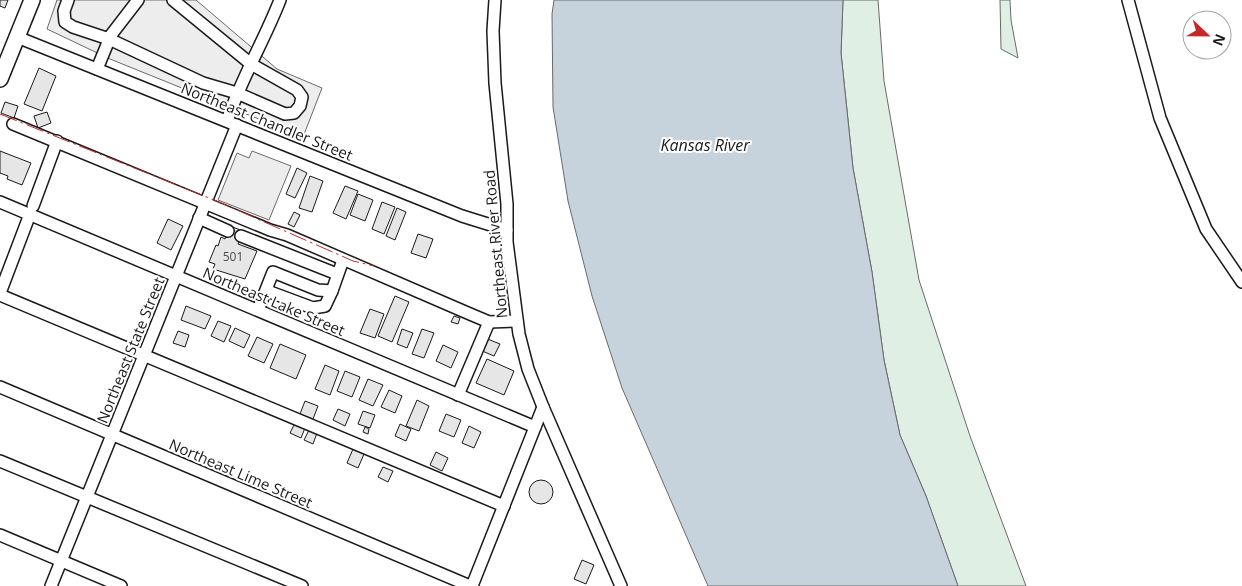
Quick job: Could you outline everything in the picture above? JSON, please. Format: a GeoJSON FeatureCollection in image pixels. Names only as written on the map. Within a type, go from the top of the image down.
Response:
{"type":"FeatureCollection","features":[{"type":"Feature","properties":{"kind":"main road"},"geometry":{"type":"LineString","coordinates":[[0,79],[5,51],[17,37],[32,0]]}},
{"type":"Feature","properties":{"kind":"street"},"geometry":{"type":"LineString","coordinates":[[68,0],[64,11],[65,22],[72,27],[109,39],[203,83],[237,93],[286,114],[294,113],[300,106],[302,97],[297,90],[251,64],[173,0]]}},
{"type":"Feature","properties":{"kind":"street"},"geometry":{"type":"LineString","coordinates":[[97,69],[109,39],[138,0]]}},
{"type":"Feature","properties":{"kind":"street","name":"Northeast State Street"},"geometry":{"type":"LineString","coordinates":[[51,586],[206,202],[232,123],[237,93],[269,30],[280,0]]}},
{"type":"Feature","properties":{"kind":"street","name":"Northeast River Road"},"geometry":{"type":"LineString","coordinates":[[495,0],[493,30],[495,82],[507,204],[507,230],[517,321],[528,369],[621,586]]}},
{"type":"Feature","properties":{"kind":"street"},"geometry":{"type":"LineString","coordinates":[[1128,0],[1164,127],[1206,230],[1242,282]]}},
{"type":"Feature","properties":{"kind":"street","name":"Northeast Chandler Street"},"geometry":{"type":"LineString","coordinates":[[17,37],[462,216],[507,230]]}},
{"type":"Feature","properties":{"kind":"street"},"geometry":{"type":"LineString","coordinates":[[13,124],[206,202],[489,322],[517,321]]}},
{"type":"Feature","properties":{"kind":"street"},"geometry":{"type":"LineString","coordinates":[[57,141],[0,294],[504,506]]}},
{"type":"Feature","properties":{"kind":"street","name":"Northeast Lake Street"},"geometry":{"type":"LineString","coordinates":[[0,202],[31,210],[176,276],[535,427]]}},
{"type":"Feature","properties":{"kind":"street"},"geometry":{"type":"LineString","coordinates":[[199,218],[228,231]]}},
{"type":"Feature","properties":{"kind":"street"},"geometry":{"type":"LineString","coordinates":[[241,236],[337,274]]}},
{"type":"Feature","properties":{"kind":"street"},"geometry":{"type":"LineString","coordinates":[[265,294],[270,292],[313,308],[325,306],[343,260]]}},
{"type":"Feature","properties":{"kind":"street"},"geometry":{"type":"LineString","coordinates":[[258,310],[273,272],[318,290],[332,291]]}},
{"type":"Feature","properties":{"kind":"street"},"geometry":{"type":"LineString","coordinates":[[458,394],[489,322]]}},
{"type":"Feature","properties":{"kind":"street","name":"Northeast Lime Street"},"geometry":{"type":"LineString","coordinates":[[0,387],[471,586]]}},
{"type":"Feature","properties":{"kind":"street"},"geometry":{"type":"LineString","coordinates":[[471,586],[544,407]]}},
{"type":"Feature","properties":{"kind":"street"},"geometry":{"type":"LineString","coordinates":[[0,461],[302,586]]}},
{"type":"Feature","properties":{"kind":"street"},"geometry":{"type":"LineString","coordinates":[[0,535],[121,586]]}},
{"type":"Feature","properties":{"kind":"green space"},"geometry":{"type":"Polygon","coordinates":[[[843,0],[878,0],[884,81],[919,280],[970,436],[1026,586],[958,586],[926,496],[900,435],[884,360],[872,272],[853,168],[841,53],[843,0]]]}},
{"type":"Feature","properties":{"kind":"green space"},"geometry":{"type":"Polygon","coordinates":[[[1000,0],[1010,0],[1011,20],[1018,58],[1001,49],[1000,0]]]}},
{"type":"Feature","properties":{"kind":"shaded area"},"geometry":{"type":"Polygon","coordinates":[[[57,0],[196,0],[277,69],[322,88],[303,137],[110,59],[47,29],[57,0]]]}},
{"type":"Feature","properties":{"kind":"shaded area"},"geometry":{"type":"Polygon","coordinates":[[[252,151],[291,166],[269,220],[218,200],[237,153],[249,158],[252,151]]]}},
{"type":"Feature","properties":{"kind":"water","name":"Kansas River"},"geometry":{"type":"Polygon","coordinates":[[[554,0],[843,0],[841,53],[853,168],[872,272],[884,360],[900,435],[926,496],[958,586],[708,586],[622,388],[592,296],[568,201],[553,107],[552,14],[554,0]]]}},
{"type":"Feature","properties":{"kind":"building"},"geometry":{"type":"Polygon","coordinates":[[[0,0],[8,0],[5,8],[0,6],[0,0]]]}},
{"type":"Feature","properties":{"kind":"building"},"geometry":{"type":"Polygon","coordinates":[[[39,68],[56,76],[42,111],[24,104],[39,68]]]}},
{"type":"Feature","properties":{"kind":"building"},"geometry":{"type":"Polygon","coordinates":[[[5,102],[18,106],[14,118],[1,113],[5,102]]]}},
{"type":"Feature","properties":{"kind":"building"},"geometry":{"type":"Polygon","coordinates":[[[47,112],[51,123],[38,128],[34,116],[47,112]]]}},
{"type":"Feature","properties":{"kind":"building"},"geometry":{"type":"Polygon","coordinates":[[[0,151],[31,163],[22,185],[7,179],[8,176],[0,173],[0,151]]]}},
{"type":"Feature","properties":{"kind":"building"},"geometry":{"type":"Polygon","coordinates":[[[297,168],[307,173],[295,198],[286,194],[297,168]]]}},
{"type":"Feature","properties":{"kind":"building"},"geometry":{"type":"Polygon","coordinates":[[[310,176],[323,181],[312,212],[299,208],[310,176]]]}},
{"type":"Feature","properties":{"kind":"building"},"geometry":{"type":"Polygon","coordinates":[[[345,186],[358,191],[346,219],[333,213],[345,186]]]}},
{"type":"Feature","properties":{"kind":"building"},"geometry":{"type":"Polygon","coordinates":[[[358,194],[373,200],[365,221],[350,215],[358,194]]]}},
{"type":"Feature","properties":{"kind":"building"},"geometry":{"type":"Polygon","coordinates":[[[382,202],[395,207],[384,234],[372,229],[382,202]]]}},
{"type":"Feature","properties":{"kind":"building"},"geometry":{"type":"Polygon","coordinates":[[[397,208],[406,212],[395,240],[386,236],[397,208]]]}},
{"type":"Feature","properties":{"kind":"building"},"geometry":{"type":"Polygon","coordinates":[[[294,212],[300,215],[294,227],[288,224],[294,212]]]}},
{"type":"Feature","properties":{"kind":"building"},"geometry":{"type":"Polygon","coordinates":[[[168,219],[183,226],[171,250],[157,243],[168,219]]]}},
{"type":"Feature","properties":{"kind":"building"},"geometry":{"type":"Polygon","coordinates":[[[230,226],[243,231],[238,244],[257,251],[245,279],[213,269],[215,264],[209,262],[216,245],[218,246],[221,237],[225,239],[230,226]]]}},
{"type":"Feature","properties":{"kind":"building"},"geometry":{"type":"Polygon","coordinates":[[[418,234],[433,239],[426,258],[411,253],[418,234]]]}},
{"type":"Feature","properties":{"kind":"building"},"geometry":{"type":"Polygon","coordinates":[[[395,296],[409,302],[392,342],[378,336],[395,296]]]}},
{"type":"Feature","properties":{"kind":"building"},"geometry":{"type":"Polygon","coordinates":[[[186,306],[211,316],[205,329],[181,320],[186,306]]]}},
{"type":"Feature","properties":{"kind":"building"},"geometry":{"type":"Polygon","coordinates":[[[370,309],[384,314],[375,338],[360,333],[370,309]]]}},
{"type":"Feature","properties":{"kind":"building"},"geometry":{"type":"Polygon","coordinates":[[[454,316],[460,318],[458,324],[451,322],[454,316]]]}},
{"type":"Feature","properties":{"kind":"building"},"geometry":{"type":"Polygon","coordinates":[[[218,321],[231,326],[224,342],[211,336],[218,321]]]}},
{"type":"Feature","properties":{"kind":"building"},"geometry":{"type":"Polygon","coordinates":[[[235,328],[250,335],[244,348],[229,341],[235,328]]]}},
{"type":"Feature","properties":{"kind":"building"},"geometry":{"type":"Polygon","coordinates":[[[402,329],[413,333],[407,348],[397,344],[402,329]]]}},
{"type":"Feature","properties":{"kind":"building"},"geometry":{"type":"Polygon","coordinates":[[[422,329],[434,333],[424,358],[412,354],[422,329]]]}},
{"type":"Feature","properties":{"kind":"building"},"geometry":{"type":"Polygon","coordinates":[[[178,331],[189,335],[185,347],[173,343],[178,331]]]}},
{"type":"Feature","properties":{"kind":"building"},"geometry":{"type":"Polygon","coordinates":[[[257,337],[273,344],[264,363],[248,356],[257,337]]]}},
{"type":"Feature","properties":{"kind":"building"},"geometry":{"type":"Polygon","coordinates":[[[485,338],[500,344],[494,356],[480,350],[485,338]]]}},
{"type":"Feature","properties":{"kind":"building"},"geometry":{"type":"Polygon","coordinates":[[[280,344],[306,355],[296,379],[270,368],[280,344]]]}},
{"type":"Feature","properties":{"kind":"building"},"geometry":{"type":"Polygon","coordinates":[[[443,345],[458,352],[451,368],[436,361],[443,345]]]}},
{"type":"Feature","properties":{"kind":"building"},"geometry":{"type":"Polygon","coordinates":[[[487,359],[514,371],[504,395],[476,383],[487,359]]]}},
{"type":"Feature","properties":{"kind":"building"},"geometry":{"type":"Polygon","coordinates":[[[325,365],[339,371],[330,395],[315,389],[325,365]]]}},
{"type":"Feature","properties":{"kind":"building"},"geometry":{"type":"Polygon","coordinates":[[[345,371],[360,377],[352,397],[337,391],[345,371]]]}},
{"type":"Feature","properties":{"kind":"building"},"geometry":{"type":"Polygon","coordinates":[[[368,379],[383,385],[373,406],[359,400],[368,379]]]}},
{"type":"Feature","properties":{"kind":"building"},"geometry":{"type":"Polygon","coordinates":[[[389,390],[402,396],[395,413],[381,407],[389,390]]]}},
{"type":"Feature","properties":{"kind":"building"},"geometry":{"type":"Polygon","coordinates":[[[417,400],[429,406],[419,431],[406,426],[417,400]]]}},
{"type":"Feature","properties":{"kind":"building"},"geometry":{"type":"Polygon","coordinates":[[[305,401],[318,406],[313,419],[300,414],[305,401]]]}},
{"type":"Feature","properties":{"kind":"building"},"geometry":{"type":"Polygon","coordinates":[[[338,409],[350,414],[345,426],[333,420],[338,409]]]}},
{"type":"Feature","properties":{"kind":"building"},"geometry":{"type":"Polygon","coordinates":[[[363,411],[375,415],[370,428],[358,424],[363,411]]]}},
{"type":"Feature","properties":{"kind":"building"},"geometry":{"type":"Polygon","coordinates":[[[446,414],[461,420],[454,437],[439,431],[446,414]]]}},
{"type":"Feature","properties":{"kind":"building"},"geometry":{"type":"Polygon","coordinates":[[[295,423],[305,428],[301,438],[290,433],[295,423]]]}},
{"type":"Feature","properties":{"kind":"building"},"geometry":{"type":"Polygon","coordinates":[[[400,424],[411,429],[406,441],[395,436],[400,424]]]}},
{"type":"Feature","properties":{"kind":"building"},"geometry":{"type":"Polygon","coordinates":[[[469,426],[481,432],[474,448],[462,443],[469,426]]]}},
{"type":"Feature","properties":{"kind":"building"},"geometry":{"type":"Polygon","coordinates":[[[365,427],[369,429],[368,434],[363,432],[365,427]]]}},
{"type":"Feature","properties":{"kind":"building"},"geometry":{"type":"Polygon","coordinates":[[[309,430],[317,433],[313,444],[304,440],[309,430]]]}},
{"type":"Feature","properties":{"kind":"building"},"geometry":{"type":"Polygon","coordinates":[[[353,449],[364,454],[358,468],[347,463],[353,449]]]}},
{"type":"Feature","properties":{"kind":"building"},"geometry":{"type":"Polygon","coordinates":[[[436,452],[448,458],[442,471],[430,465],[436,452]]]}},
{"type":"Feature","properties":{"kind":"building"},"geometry":{"type":"Polygon","coordinates":[[[383,467],[393,471],[388,482],[378,477],[383,467]]]}},
{"type":"Feature","properties":{"kind":"building"},"geometry":{"type":"Polygon","coordinates":[[[541,480],[550,483],[553,492],[550,501],[541,504],[532,501],[529,492],[532,483],[541,480]]]}},
{"type":"Feature","properties":{"kind":"building"},"geometry":{"type":"Polygon","coordinates":[[[582,560],[594,565],[586,584],[574,579],[582,560]]]}},
{"type":"Feature","properties":{"kind":"power"},"geometry":{"type":"LineString","coordinates":[[0,114],[219,202],[353,261],[374,266]]}}]}
